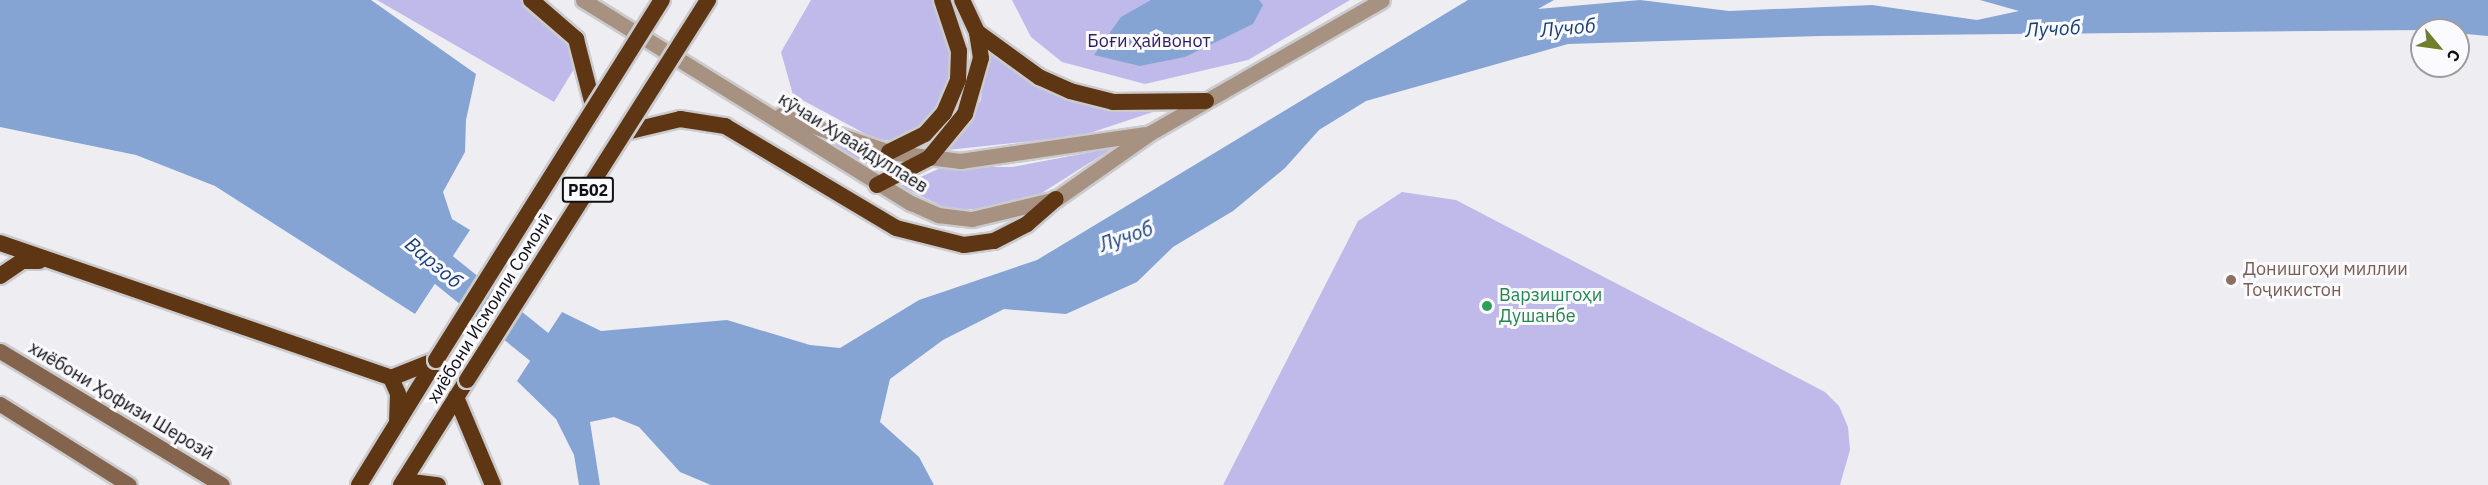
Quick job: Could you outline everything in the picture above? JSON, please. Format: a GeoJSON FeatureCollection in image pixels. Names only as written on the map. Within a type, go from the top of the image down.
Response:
{"type":"FeatureCollection","features":[{"type":"Feature","properties":{"kind":"highway"},"geometry":{"type":"LineString","coordinates":[[531,0],[576,39],[594,109]]}},
{"type":"Feature","properties":{"kind":"highway","name":"хиёбони Исмоили Сомонӣ"},"geometry":{"type":"LineString","coordinates":[[359,485],[662,0]]}},
{"type":"Feature","properties":{"kind":"highway","name":"хиёбони Исмоили Сомонӣ"},"geometry":{"type":"LineString","coordinates":[[403,483],[708,0]]}},
{"type":"Feature","properties":{"kind":"highway"},"geometry":{"type":"LineString","coordinates":[[889,152],[925,134],[944,113],[958,80],[957,43],[942,0]]}},
{"type":"Feature","properties":{"kind":"highway"},"geometry":{"type":"LineString","coordinates":[[877,185],[929,158],[965,114],[976,88],[977,32],[962,0]]}},
{"type":"Feature","properties":{"kind":"highway"},"geometry":{"type":"LineString","coordinates":[[977,32],[1039,77],[1070,91],[1113,102],[1206,101]]}},
{"type":"Feature","properties":{"kind":"highway"},"geometry":{"type":"LineString","coordinates":[[626,132],[680,119],[709,121],[896,228],[964,245],[994,241],[1027,225],[1056,200]]}},
{"type":"Feature","properties":{"kind":"highway"},"geometry":{"type":"LineString","coordinates":[[0,243],[40,261],[391,378],[436,360]]}},
{"type":"Feature","properties":{"kind":"highway"},"geometry":{"type":"LineString","coordinates":[[0,276],[22,261],[40,261]]}},
{"type":"Feature","properties":{"kind":"highway"},"geometry":{"type":"LineString","coordinates":[[391,378],[398,394],[397,423]]}},
{"type":"Feature","properties":{"kind":"highway"},"geometry":{"type":"LineString","coordinates":[[456,397],[493,485]]}},
{"type":"Feature","properties":{"kind":"highway"},"geometry":{"type":"LineString","coordinates":[[403,483],[438,485]]}},
{"type":"Feature","properties":{"kind":"main road","name":"хиёбони Ҳофизи Шерозӣ"},"geometry":{"type":"LineString","coordinates":[[0,351],[222,485]]}},
{"type":"Feature","properties":{"kind":"main road"},"geometry":{"type":"LineString","coordinates":[[0,404],[129,485]]}},
{"type":"Feature","properties":{"kind":"street","name":"кӯчаи Хувайдуллаев"},"geometry":{"type":"LineString","coordinates":[[583,0],[757,106],[877,185],[938,215],[972,219],[1056,200],[1150,133]]}},
{"type":"Feature","properties":{"kind":"street"},"geometry":{"type":"LineString","coordinates":[[1150,133],[1382,0]]}},
{"type":"Feature","properties":{"kind":"street","name":"кӯчаи Хувайдуллаев"},"geometry":{"type":"LineString","coordinates":[[757,106],[889,152],[929,158],[997,159],[1150,133]]}},
{"type":"Feature","properties":{"kind":"green space"},"geometry":{"type":"Polygon","coordinates":[[[377,0],[526,0],[553,17],[580,59],[554,102],[377,0]]]}},
{"type":"Feature","properties":{"kind":"green space"},"geometry":{"type":"Polygon","coordinates":[[[811,0],[951,0],[966,40],[969,75],[950,121],[927,144],[875,139],[793,95],[781,52],[811,0]]]}},
{"type":"Feature","properties":{"kind":"green space","name":"Боғи ҳайвонот"},"geometry":{"type":"Polygon","coordinates":[[[1012,0],[1350,0],[1248,60],[1145,84],[1062,62],[1031,37],[1012,0]]]}},
{"type":"Feature","properties":{"kind":"green space"},"geometry":{"type":"Polygon","coordinates":[[[987,47],[1118,108],[1165,108],[1081,136],[947,150],[981,100],[987,47]]]}},
{"type":"Feature","properties":{"kind":"green space"},"geometry":{"type":"Polygon","coordinates":[[[807,129],[904,161],[897,167],[868,166],[807,129]]]}},
{"type":"Feature","properties":{"kind":"green space"},"geometry":{"type":"Polygon","coordinates":[[[1113,148],[1037,196],[995,209],[948,209],[900,186],[943,167],[1012,167],[1113,148]]]}},
{"type":"Feature","properties":{"kind":"green space","name":"Варзишгоҳи Душанбе"},"geometry":{"type":"Polygon","coordinates":[[[1402,192],[1456,200],[1825,392],[1839,406],[1848,427],[1850,450],[1840,485],[1223,485],[1358,221],[1402,192]]]}},
{"type":"Feature","properties":{"kind":"water"},"geometry":{"type":"Polygon","coordinates":[[[0,0],[371,0],[476,74],[466,120],[465,152],[443,192],[452,219],[470,230],[415,314],[215,186],[136,155],[0,127],[0,0]]]}},
{"type":"Feature","properties":{"kind":"water"},"geometry":{"type":"Polygon","coordinates":[[[1151,0],[1259,0],[1263,5],[1253,24],[1185,57],[1140,66],[1094,55],[1121,17],[1151,0]]]}},
{"type":"Feature","properties":{"kind":"water","name":"Лучоб"},"geometry":{"type":"Polygon","coordinates":[[[1468,0],[1554,0],[1538,9],[1640,0],[1729,11],[1872,5],[1977,20],[2019,11],[1980,0],[2488,0],[2488,36],[2470,34],[2470,18],[2410,18],[2410,30],[1820,36],[1568,44],[1366,101],[1319,130],[1285,168],[1233,211],[1173,247],[1137,282],[1066,314],[1004,309],[943,340],[890,379],[880,422],[919,457],[934,485],[711,485],[680,472],[639,427],[614,417],[590,422],[600,485],[579,485],[574,455],[556,419],[517,381],[562,312],[601,331],[727,320],[810,345],[840,348],[919,300],[1037,260],[1468,0]]]}},
{"type":"Feature","properties":{"kind":"waterway","name":"Варзоб"},"geometry":{"type":"LineString","coordinates":[[408,241],[547,353],[580,360]]}},
{"type":"Feature","properties":{"kind":"place","name":"Донишгоҳи миллии Тоҷикистон"},"geometry":{"type":"Point","coordinates":[2231,280]}},
{"type":"Feature","properties":{"kind":"place","name":"Варзишгоҳи Душанбе"},"geometry":{"type":"Point","coordinates":[1487,306]}}]}
